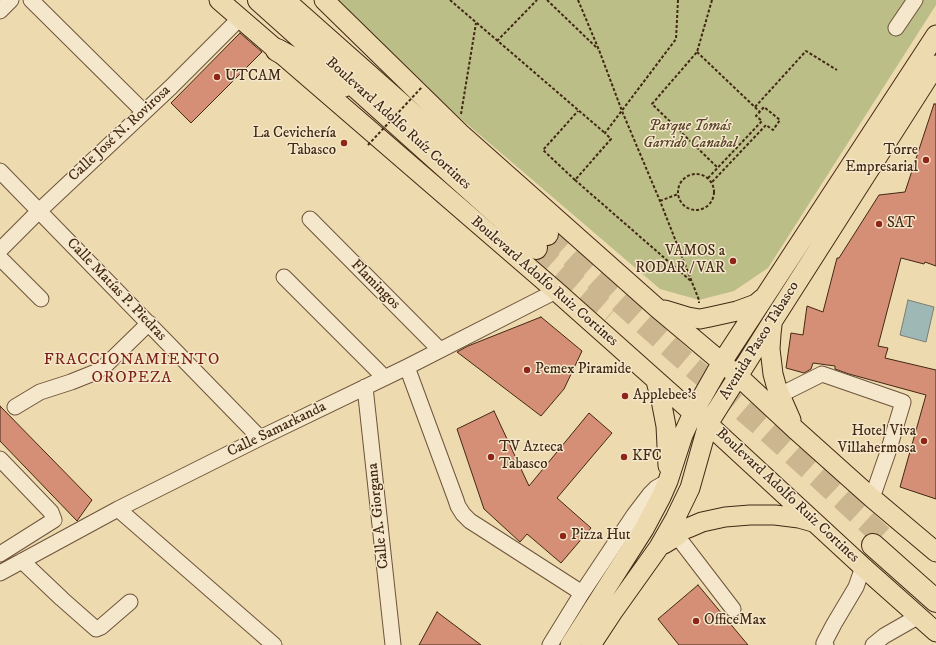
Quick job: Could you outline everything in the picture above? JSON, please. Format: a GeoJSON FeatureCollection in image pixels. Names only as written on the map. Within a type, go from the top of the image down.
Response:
{"type":"FeatureCollection","features":[{"type":"Feature","properties":{"kind":"highway","name":"Boulevard Adolfo Ruíz Cortines"},"geometry":{"type":"LineString","coordinates":[[259,0],[376,104],[541,241],[283,0]]}},
{"type":"Feature","properties":{"kind":"highway"},"geometry":{"type":"LineString","coordinates":[[277,50],[376,104]]}},
{"type":"Feature","properties":{"kind":"highway"},"geometry":{"type":"LineString","coordinates":[[936,584],[880,543],[936,601]]}},
{"type":"Feature","properties":{"kind":"main road","name":"Boulevard Adolfo Ruiz Cortines"},"geometry":{"type":"LineString","coordinates":[[219,0],[556,291],[656,381],[708,424],[936,632]]}},
{"type":"Feature","properties":{"kind":"main road"},"geometry":{"type":"LineString","coordinates":[[324,0],[460,133],[656,307],[738,376],[872,498],[936,552]]}},
{"type":"Feature","properties":{"kind":"main road","name":"Avenida Paseo Tabasco"},"geometry":{"type":"LineString","coordinates":[[570,645],[644,528],[661,497],[668,481],[683,435],[693,413],[722,362],[936,35]]}},
{"type":"Feature","properties":{"kind":"main road","name":"Avenida Paseo Tabasco"},"geometry":{"type":"LineString","coordinates":[[676,527],[690,488],[708,424],[936,65]]}},
{"type":"Feature","properties":{"kind":"main road"},"geometry":{"type":"LineString","coordinates":[[656,307],[688,317],[700,319],[718,316],[746,308],[756,304],[764,298]]}},
{"type":"Feature","properties":{"kind":"main road"},"geometry":{"type":"LineString","coordinates":[[774,319],[770,349],[773,374],[780,395],[796,430]]}},
{"type":"Feature","properties":{"kind":"main road"},"geometry":{"type":"LineString","coordinates":[[656,381],[666,426],[668,481]]}},
{"type":"Feature","properties":{"kind":"main road"},"geometry":{"type":"LineString","coordinates":[[591,645],[659,547],[676,527],[683,530],[702,522],[737,515],[785,516],[799,518],[816,524]]}},
{"type":"Feature","properties":{"kind":"street"},"geometry":{"type":"LineString","coordinates":[[0,11],[11,0]]}},
{"type":"Feature","properties":{"kind":"street"},"geometry":{"type":"LineString","coordinates":[[30,0],[144,112]]}},
{"type":"Feature","properties":{"kind":"street"},"geometry":{"type":"LineString","coordinates":[[896,28],[916,0]]}},
{"type":"Feature","properties":{"kind":"street","name":"Calle José N. Rovirosa"},"geometry":{"type":"LineString","coordinates":[[0,250],[240,18]]}},
{"type":"Feature","properties":{"kind":"street","name":"Calle Matías P. Piedras"},"geometry":{"type":"LineString","coordinates":[[0,171],[260,438]]}},
{"type":"Feature","properties":{"kind":"street","name":"Flamingos"},"geometry":{"type":"LineString","coordinates":[[310,219],[440,350]]}},
{"type":"Feature","properties":{"kind":"street"},"geometry":{"type":"LineString","coordinates":[[0,258],[41,299]]}},
{"type":"Feature","properties":{"kind":"street"},"geometry":{"type":"LineString","coordinates":[[284,277],[384,378]]}},
{"type":"Feature","properties":{"kind":"street","name":"Calle Samarkanda"},"geometry":{"type":"LineString","coordinates":[[0,572],[118,509],[407,367],[556,291]]}},
{"type":"Feature","properties":{"kind":"street"},"geometry":{"type":"LineString","coordinates":[[15,407],[40,392],[96,372],[107,364],[149,323]]}},
{"type":"Feature","properties":{"kind":"street"},"geometry":{"type":"LineString","coordinates":[[407,367],[458,506],[463,514],[477,526],[582,593]]}},
{"type":"Feature","properties":{"kind":"street"},"geometry":{"type":"LineString","coordinates":[[780,395],[822,374],[903,402],[872,498]]}},
{"type":"Feature","properties":{"kind":"street","name":"Calle A. Giorgana"},"geometry":{"type":"LineString","coordinates":[[365,387],[393,645]]}},
{"type":"Feature","properties":{"kind":"street"},"geometry":{"type":"LineString","coordinates":[[0,458],[51,512],[54,520],[0,554]]}},
{"type":"Feature","properties":{"kind":"street"},"geometry":{"type":"LineString","coordinates":[[550,645],[582,593],[638,510],[656,488],[668,481]]}},
{"type":"Feature","properties":{"kind":"street"},"geometry":{"type":"LineString","coordinates":[[118,509],[274,645]]}},
{"type":"Feature","properties":{"kind":"street"},"geometry":{"type":"LineString","coordinates":[[676,527],[734,609]]}},
{"type":"Feature","properties":{"kind":"street"},"geometry":{"type":"LineString","coordinates":[[22,561],[96,629],[101,627],[130,602]]}},
{"type":"Feature","properties":{"kind":"street"},"geometry":{"type":"LineString","coordinates":[[826,645],[824,644],[856,587],[864,567]]}},
{"type":"Feature","properties":{"kind":"street"},"geometry":{"type":"LineString","coordinates":[[873,645],[884,636],[919,616]]}},
{"type":"Feature","properties":{"kind":"street"},"geometry":{"type":"LineString","coordinates":[[597,645],[603,626]]}},
{"type":"Feature","properties":{"kind":"path"},"geometry":{"type":"LineString","coordinates":[[450,0],[611,139],[575,180]]}},
{"type":"Feature","properties":{"kind":"path"},"geometry":{"type":"LineString","coordinates":[[497,41],[537,0]]}},
{"type":"Feature","properties":{"kind":"path"},"geometry":{"type":"LineString","coordinates":[[546,0],[599,50]]}},
{"type":"Feature","properties":{"kind":"path"},"geometry":{"type":"LineString","coordinates":[[578,0],[699,300],[700,319]]}},
{"type":"Feature","properties":{"kind":"path"},"geometry":{"type":"LineString","coordinates":[[605,133],[676,39],[678,0]]}},
{"type":"Feature","properties":{"kind":"path"},"geometry":{"type":"LineString","coordinates":[[712,0],[697,52],[652,104],[717,167]]}},
{"type":"Feature","properties":{"kind":"path"},"geometry":{"type":"LineString","coordinates":[[460,118],[476,23]]}},
{"type":"Feature","properties":{"kind":"path"},"geometry":{"type":"LineString","coordinates":[[755,107],[806,51],[837,70]]}},
{"type":"Feature","properties":{"kind":"path"},"geometry":{"type":"LineString","coordinates":[[697,52],[760,112]]}},
{"type":"Feature","properties":{"kind":"path"},"geometry":{"type":"LineString","coordinates":[[368,146],[422,87]]}},
{"type":"Feature","properties":{"kind":"path"},"geometry":{"type":"LineString","coordinates":[[708,178],[762,121],[756,116],[764,106],[780,120],[773,130],[766,125],[712,182]]}},
{"type":"Feature","properties":{"kind":"path"},"geometry":{"type":"LineString","coordinates":[[578,111],[543,150],[575,180],[692,282]]}},
{"type":"Feature","properties":{"kind":"path"},"geometry":{"type":"LineString","coordinates":[[701,174],[712,182],[714,188],[714,198],[708,206],[703,209],[693,210],[687,208],[682,203],[678,190],[683,179],[689,175],[701,174]]}},
{"type":"Feature","properties":{"kind":"path"},"geometry":{"type":"LineString","coordinates":[[660,201],[678,194]]}},
{"type":"Feature","properties":{"kind":"green space","name":"Parque Tomás Garrido Canabal"},"geometry":{"type":"Polygon","coordinates":[[[334,0],[936,0],[936,5],[768,268],[734,291],[699,300],[660,289],[460,118],[334,0]]]}},
{"type":"Feature","properties":{"kind":"water"},"geometry":{"type":"Polygon","coordinates":[[[908,300],[934,307],[926,342],[900,335],[908,300]]]}},
{"type":"Feature","properties":{"kind":"building","name":"UTCAM"},"geometry":{"type":"Polygon","coordinates":[[[240,33],[262,52],[191,123],[171,103],[240,33]]]}},
{"type":"Feature","properties":{"kind":"building"},"geometry":{"type":"Polygon","coordinates":[[[934,104],[936,104],[936,266],[925,262],[924,264],[901,258],[878,346],[888,348],[885,358],[936,370],[936,499],[900,487],[926,395],[849,374],[835,369],[835,366],[813,363],[811,369],[804,373],[786,368],[791,333],[803,335],[807,306],[823,312],[837,258],[839,258],[879,195],[905,192],[934,104]]]}},
{"type":"Feature","properties":{"kind":"building","name":"Pemex Piramide"},"geometry":{"type":"Polygon","coordinates":[[[541,317],[582,351],[564,389],[541,416],[457,352],[468,346],[541,317]]]}},
{"type":"Feature","properties":{"kind":"building"},"geometry":{"type":"Polygon","coordinates":[[[0,406],[92,500],[77,521],[0,441],[0,406]]]}},
{"type":"Feature","properties":{"kind":"building"},"geometry":{"type":"Polygon","coordinates":[[[494,411],[529,486],[589,413],[612,433],[557,498],[591,528],[561,563],[527,534],[520,542],[484,509],[457,429],[494,411]]]}},
{"type":"Feature","properties":{"kind":"building"},"geometry":{"type":"Polygon","coordinates":[[[698,585],[748,645],[679,645],[658,619],[698,585]]]}},
{"type":"Feature","properties":{"kind":"building"},"geometry":{"type":"Polygon","coordinates":[[[437,612],[481,645],[419,645],[437,612]]]}},
{"type":"Feature","properties":{"kind":"tunnel"},"geometry":{"type":"LineString","coordinates":[[547,234],[613,296],[768,432],[887,541]]}},
{"type":"Feature","properties":{"kind":"tunnel"},"geometry":{"type":"LineString","coordinates":[[536,248],[611,314]]}},
{"type":"Feature","properties":{"kind":"place","name":"UTCAM"},"geometry":{"type":"Point","coordinates":[217,77]}},
{"type":"Feature","properties":{"kind":"place","name":"La Cevichería Tabasco"},"geometry":{"type":"Point","coordinates":[344,143]}},
{"type":"Feature","properties":{"kind":"place","name":"Torre Empresarial"},"geometry":{"type":"Point","coordinates":[926,160]}},
{"type":"Feature","properties":{"kind":"place","name":"SAT"},"geometry":{"type":"Point","coordinates":[879,224]}},
{"type":"Feature","properties":{"kind":"place","name":"VAMOS a RODAR / VAR"},"geometry":{"type":"Point","coordinates":[733,261]}},
{"type":"Feature","properties":{"kind":"place","name":"Pemex Piramide"},"geometry":{"type":"Point","coordinates":[527,370]}},
{"type":"Feature","properties":{"kind":"place","name":"Applebee's"},"geometry":{"type":"Point","coordinates":[625,396]}},
{"type":"Feature","properties":{"kind":"place","name":"Hotel Viva Villahermosa"},"geometry":{"type":"Point","coordinates":[924,441]}},
{"type":"Feature","properties":{"kind":"place","name":"TV Azteca Tabasco"},"geometry":{"type":"Point","coordinates":[491,457]}},
{"type":"Feature","properties":{"kind":"place","name":"KFC"},"geometry":{"type":"Point","coordinates":[624,457]}},
{"type":"Feature","properties":{"kind":"place","name":"Pizza Hut"},"geometry":{"type":"Point","coordinates":[563,536]}},
{"type":"Feature","properties":{"kind":"place","name":"OfficeMax"},"geometry":{"type":"Point","coordinates":[696,621]}},
{"type":"Feature","properties":{"kind":"district","name":"FRACCIONAMIENTO OROPEZA"},"geometry":{"type":"Point","coordinates":[132,370]}}]}
